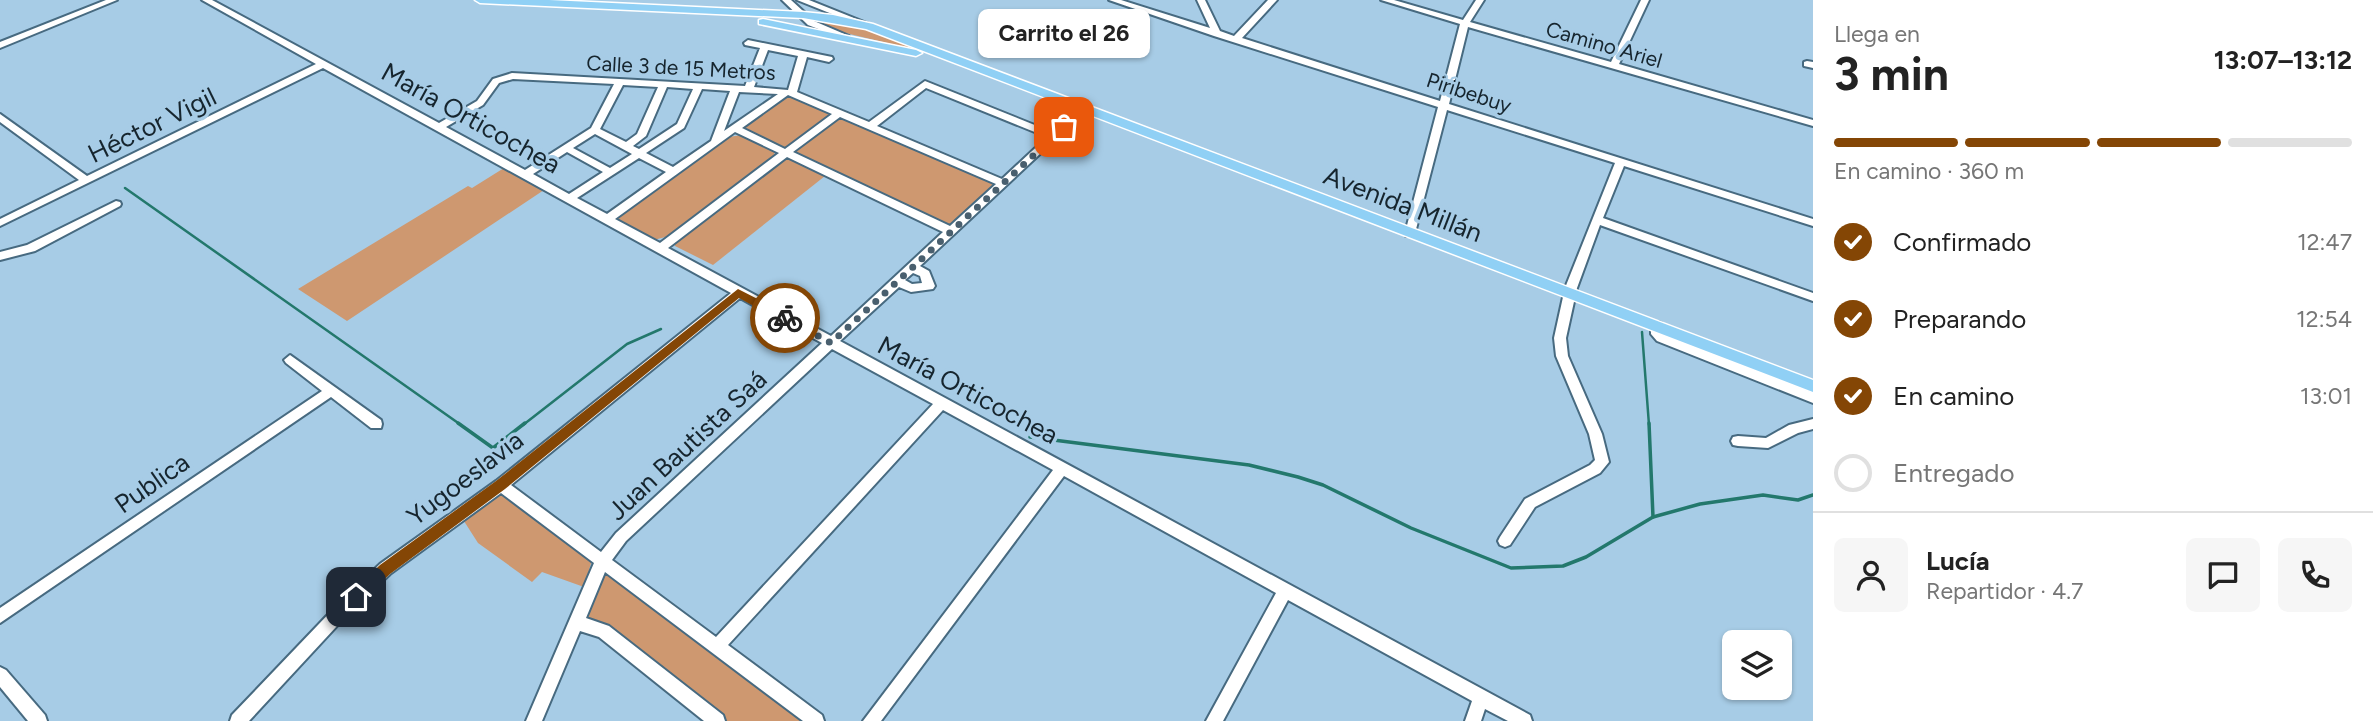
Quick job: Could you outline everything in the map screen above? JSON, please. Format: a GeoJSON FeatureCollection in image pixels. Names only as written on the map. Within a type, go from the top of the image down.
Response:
{"type":"FeatureCollection","features":[{"type":"Feature","properties":{"kind":"main road"},"geometry":{"type":"LineString","coordinates":[[480,0],[803,15],[869,26]]}},
{"type":"Feature","properties":{"kind":"main road"},"geometry":{"type":"LineString","coordinates":[[684,11],[845,36]]}},
{"type":"Feature","properties":{"kind":"main road","name":"Avenida Millán"},"geometry":{"type":"LineString","coordinates":[[869,26],[1813,386]]}},
{"type":"Feature","properties":{"kind":"main road","name":"Avenida Millán"},"geometry":{"type":"LineString","coordinates":[[845,36],[975,68]]}},
{"type":"Feature","properties":{"kind":"street"},"geometry":{"type":"LineString","coordinates":[[0,45],[113,0]]}},
{"type":"Feature","properties":{"kind":"street","name":"María Orticochea"},"geometry":{"type":"LineString","coordinates":[[206,0],[1524,721]]}},
{"type":"Feature","properties":{"kind":"street","name":"Avenida Millán"},"geometry":{"type":"LineString","coordinates":[[786,0],[811,23],[845,36]]}},
{"type":"Feature","properties":{"kind":"street","name":"Avenida Millán"},"geometry":{"type":"LineString","coordinates":[[802,0],[869,26]]}},
{"type":"Feature","properties":{"kind":"street","name":"Piribebuy"},"geometry":{"type":"LineString","coordinates":[[1113,0],[1813,223]]}},
{"type":"Feature","properties":{"kind":"street"},"geometry":{"type":"LineString","coordinates":[[1201,0],[1217,34]]}},
{"type":"Feature","properties":{"kind":"street"},"geometry":{"type":"LineString","coordinates":[[1236,39],[1273,0]]}},
{"type":"Feature","properties":{"kind":"street","name":"Camino Ariel"},"geometry":{"type":"LineString","coordinates":[[1385,0],[1813,123]]}},
{"type":"Feature","properties":{"kind":"street"},"geometry":{"type":"LineString","coordinates":[[1410,233],[1465,23],[1480,0]]}},
{"type":"Feature","properties":{"kind":"street"},"geometry":{"type":"LineString","coordinates":[[1614,66],[1645,0]]}},
{"type":"Feature","properties":{"kind":"street"},"geometry":{"type":"LineString","coordinates":[[748,43],[829,59]]}},
{"type":"Feature","properties":{"kind":"street"},"geometry":{"type":"LineString","coordinates":[[749,89],[765,46]]}},
{"type":"Feature","properties":{"kind":"street"},"geometry":{"type":"LineString","coordinates":[[607,219],[789,92],[803,54]]}},
{"type":"Feature","properties":{"kind":"street","name":"Héctor Vigil"},"geometry":{"type":"LineString","coordinates":[[0,223],[322,65]]}},
{"type":"Feature","properties":{"kind":"street","name":"Calle 3 de 15 Metros"},"geometry":{"type":"LineString","coordinates":[[439,127],[480,103],[496,81],[506,77],[789,92],[1003,183]]}},
{"type":"Feature","properties":{"kind":"street"},"geometry":{"type":"LineString","coordinates":[[524,175],[595,130],[620,82]]}},
{"type":"Feature","properties":{"kind":"street"},"geometry":{"type":"LineString","coordinates":[[870,126],[925,84],[1054,136]]}},
{"type":"Feature","properties":{"kind":"street"},"geometry":{"type":"LineString","coordinates":[[627,146],[639,138],[663,85]]}},
{"type":"Feature","properties":{"kind":"street"},"geometry":{"type":"LineString","coordinates":[[569,199],[681,126],[698,87]]}},
{"type":"Feature","properties":{"kind":"street"},"geometry":{"type":"LineString","coordinates":[[714,144],[736,88]]}},
{"type":"Feature","properties":{"kind":"street","name":"Juan Bautista Saá"},"geometry":{"type":"LineString","coordinates":[[534,721],[602,562],[621,537],[1083,109]]}},
{"type":"Feature","properties":{"kind":"street"},"geometry":{"type":"LineString","coordinates":[[659,249],[839,113]]}},
{"type":"Feature","properties":{"kind":"street"},"geometry":{"type":"LineString","coordinates":[[0,117],[86,180]]}},
{"type":"Feature","properties":{"kind":"street"},"geometry":{"type":"LineString","coordinates":[[736,129],[950,231]]}},
{"type":"Feature","properties":{"kind":"street"},"geometry":{"type":"LineString","coordinates":[[595,130],[674,172]]}},
{"type":"Feature","properties":{"kind":"street"},"geometry":{"type":"LineString","coordinates":[[566,148],[610,172]]}},
{"type":"Feature","properties":{"kind":"street"},"geometry":{"type":"LineString","coordinates":[[1506,541],[1530,503],[1595,469],[1602,462],[1595,432],[1561,354],[1561,335],[1569,293],[1621,162]]}},
{"type":"Feature","properties":{"kind":"street"},"geometry":{"type":"LineString","coordinates":[[2,254],[31,248],[116,204]]}},
{"type":"Feature","properties":{"kind":"street"},"geometry":{"type":"LineString","coordinates":[[1598,220],[1813,297]]}},
{"type":"Feature","properties":{"kind":"street"},"geometry":{"type":"LineString","coordinates":[[897,281],[911,288],[929,286],[925,274],[912,267]]}},
{"type":"Feature","properties":{"kind":"street","name":"Yugoeslavia"},"geometry":{"type":"LineString","coordinates":[[238,721],[344,608],[385,569],[501,485],[738,293]]}},
{"type":"Feature","properties":{"kind":"street"},"geometry":{"type":"LineString","coordinates":[[1657,326],[1657,334],[1661,338],[1813,398]]}},
{"type":"Feature","properties":{"kind":"street"},"geometry":{"type":"LineString","coordinates":[[290,360],[376,424]]}},
{"type":"Feature","properties":{"kind":"street","name":"Publica"},"geometry":{"type":"LineString","coordinates":[[0,617],[331,391]]}},
{"type":"Feature","properties":{"kind":"street"},"geometry":{"type":"LineString","coordinates":[[717,646],[942,403]]}},
{"type":"Feature","properties":{"kind":"street"},"geometry":{"type":"LineString","coordinates":[[1738,441],[1774,443],[1794,428],[1813,424]]}},
{"type":"Feature","properties":{"kind":"street"},"geometry":{"type":"LineString","coordinates":[[870,721],[1062,468]]}},
{"type":"Feature","properties":{"kind":"street"},"geometry":{"type":"LineString","coordinates":[[501,485],[816,721]]}},
{"type":"Feature","properties":{"kind":"street"},"geometry":{"type":"LineString","coordinates":[[1214,721],[1285,590]]}},
{"type":"Feature","properties":{"kind":"street"},"geometry":{"type":"LineString","coordinates":[[575,622],[604,631],[717,721]]}},
{"type":"Feature","properties":{"kind":"street"},"geometry":{"type":"LineString","coordinates":[[0,675],[39,721]]}},
{"type":"Feature","properties":{"kind":"street"},"geometry":{"type":"LineString","coordinates":[[1473,721],[1481,698]]}},
{"type":"Feature","properties":{"kind":"shaded area"},"geometry":{"type":"Polygon","coordinates":[[[809,18],[847,23],[937,55],[833,30],[809,18]]]}},
{"type":"Feature","properties":{"kind":"shaded area"},"geometry":{"type":"Polygon","coordinates":[[[790,96],[829,111],[830,116],[787,148],[779,147],[744,130],[747,123],[790,96]]]}},
{"type":"Feature","properties":{"kind":"shaded area"},"geometry":{"type":"Polygon","coordinates":[[[835,119],[845,119],[992,183],[992,189],[953,224],[945,225],[794,154],[794,151],[835,119]]]}},
{"type":"Feature","properties":{"kind":"shaded area"},"geometry":{"type":"Polygon","coordinates":[[[741,135],[774,151],[775,156],[669,236],[654,240],[618,221],[619,215],[729,137],[741,135]]]}},
{"type":"Feature","properties":{"kind":"shaded area"},"geometry":{"type":"Polygon","coordinates":[[[782,160],[791,160],[825,176],[713,265],[675,246],[674,242],[782,160]]]}},
{"type":"Feature","properties":{"kind":"shaded area"},"geometry":{"type":"Polygon","coordinates":[[[504,168],[544,190],[347,321],[298,289],[468,186],[472,188],[504,168]]]}},
{"type":"Feature","properties":{"kind":"shaded area"},"geometry":{"type":"Polygon","coordinates":[[[504,494],[592,560],[584,587],[542,572],[532,582],[478,543],[462,518],[494,496],[504,494]]]}},
{"type":"Feature","properties":{"kind":"shaded area"},"geometry":{"type":"Polygon","coordinates":[[[604,571],[807,721],[723,721],[601,625],[585,616],[604,571]]]}},
{"type":"Feature","properties":{"kind":"waterway"},"geometry":{"type":"LineString","coordinates":[[125,188],[461,425]]}},
{"type":"Feature","properties":{"kind":"waterway"},"geometry":{"type":"LineString","coordinates":[[523,425],[627,344],[661,329]]}},
{"type":"Feature","properties":{"kind":"waterway"},"geometry":{"type":"LineString","coordinates":[[1642,332],[1649,425]]}},
{"type":"Feature","properties":{"kind":"waterway"},"geometry":{"type":"LineString","coordinates":[[458,423],[493,448],[525,423]]}},
{"type":"Feature","properties":{"kind":"waterway"},"geometry":{"type":"LineString","coordinates":[[1649,423],[1653,517]]}},
{"type":"Feature","properties":{"kind":"waterway"},"geometry":{"type":"LineString","coordinates":[[1030,437],[1249,465],[1298,477],[1323,485],[1411,528],[1511,568],[1563,566],[1586,557],[1653,517]]}},
{"type":"Feature","properties":{"kind":"waterway"},"geometry":{"type":"LineString","coordinates":[[1653,517],[1700,504],[1763,495],[1798,500],[1813,495]]}},
{"type":"Feature","properties":{"kind":"way so far"},"geometry":{"type":"LineString","coordinates":[[785,318],[831,343],[1064,127]]}},
{"type":"Feature","properties":{"kind":"place","name":"Carrito el 26"},"geometry":{"type":"Point","coordinates":[1064,127]}},
{"type":"Feature","properties":{"kind":"route"},"geometry":{"type":"LineString","coordinates":[[356,597],[385,569],[501,485],[738,293],[785,318]]}}]}
